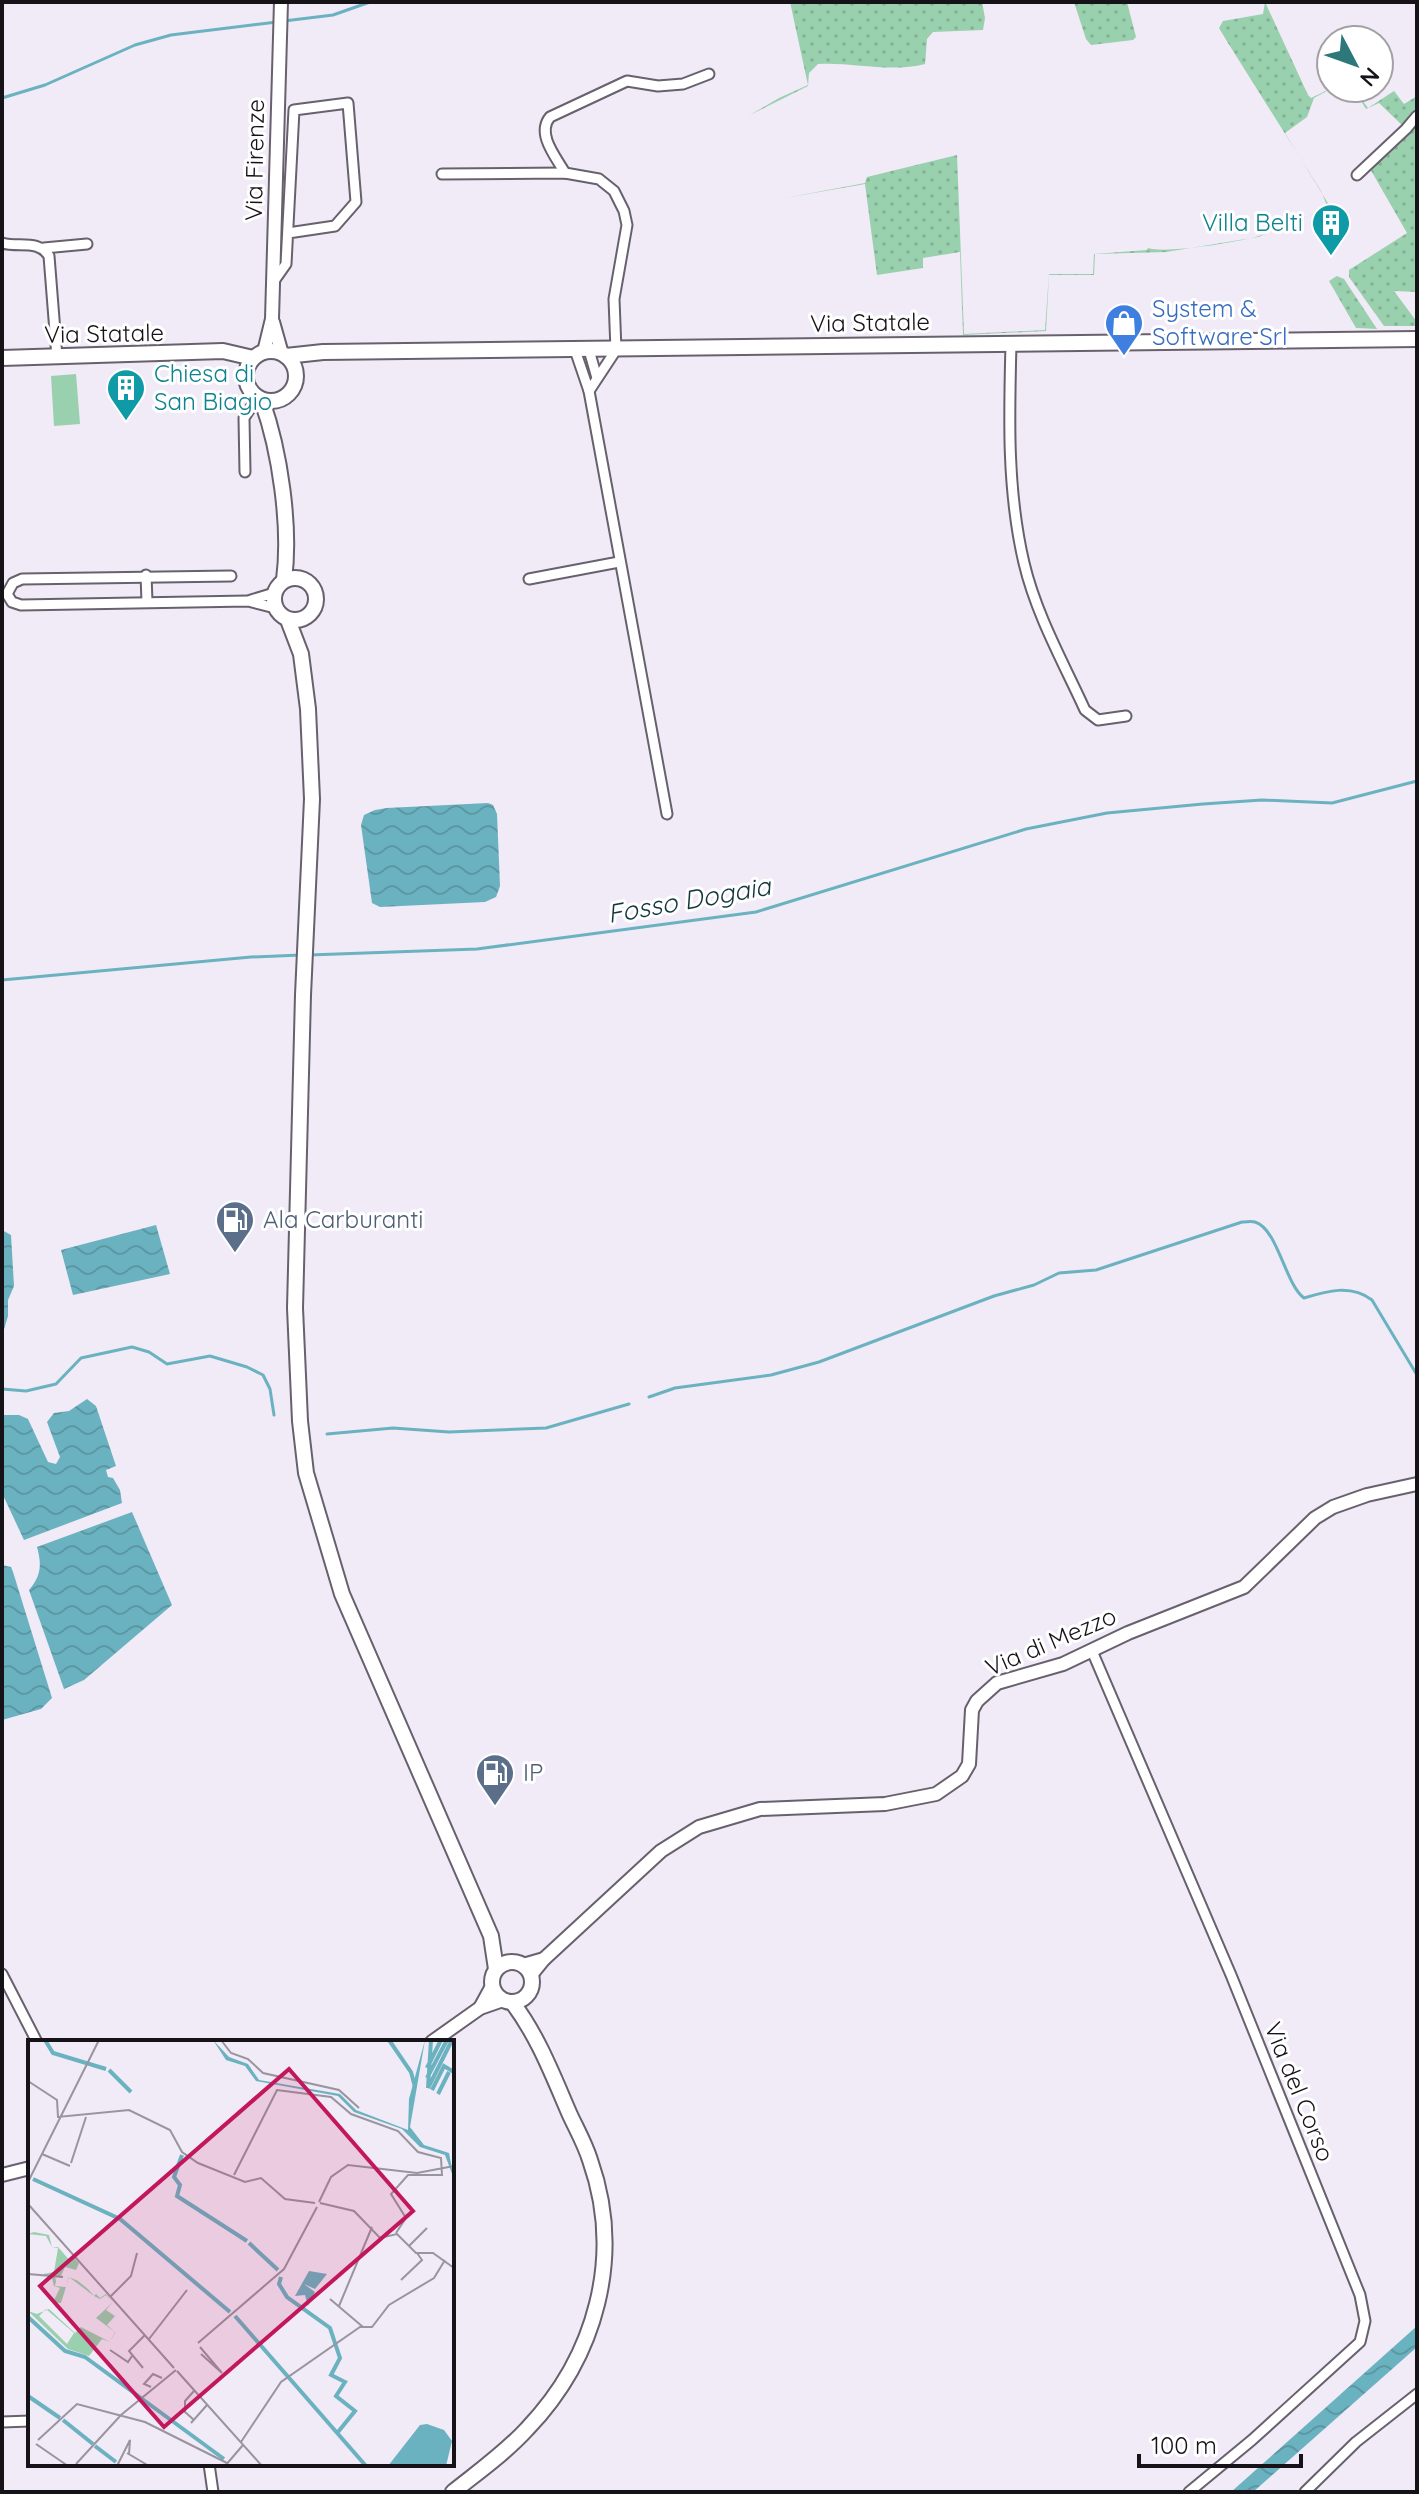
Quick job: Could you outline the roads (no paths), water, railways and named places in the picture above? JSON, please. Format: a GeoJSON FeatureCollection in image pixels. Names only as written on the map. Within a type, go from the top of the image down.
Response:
{"type":"FeatureCollection","features":[{"type":"Feature","properties":{"kind":"main road","name":"Via Statale"},"geometry":{"type":"LineString","coordinates":[[284,355],[323,352],[1417,339]]}},
{"type":"Feature","properties":{"kind":"main road","name":"Via Statale"},"geometry":{"type":"LineString","coordinates":[[2,358],[207,354],[223,351],[254,360]]}},
{"type":"Feature","properties":{"kind":"main road"},"geometry":{"type":"LineString","coordinates":[[260,399],[281,399],[292,391],[296,377],[323,352]]}},
{"type":"Feature","properties":{"kind":"main road"},"geometry":{"type":"LineString","coordinates":[[296,377],[292,362],[284,355],[254,360],[248,388],[260,399],[273,432],[287,546],[284,580],[274,593],[275,608],[288,620],[301,654],[308,709],[312,799],[303,995],[295,1308],[300,1421],[306,1473],[342,1594],[491,1936],[496,1969],[492,1986],[532,2029]]}},
{"type":"Feature","properties":{"kind":"main road"},"geometry":{"type":"LineString","coordinates":[[273,432],[281,399]]}},
{"type":"Feature","properties":{"kind":"main road"},"geometry":{"type":"LineString","coordinates":[[287,546],[316,598],[308,616],[301,620],[288,620]]}},
{"type":"Feature","properties":{"kind":"main road"},"geometry":{"type":"LineString","coordinates":[[284,580],[304,580]]}},
{"type":"Feature","properties":{"kind":"main road"},"geometry":{"type":"LineString","coordinates":[[301,654],[308,616]]}},
{"type":"Feature","properties":{"kind":"main road"},"geometry":{"type":"LineString","coordinates":[[453,2492],[527,2430],[549,2405],[582,2353],[601,2295],[604,2229],[593,2171],[532,2029],[528,1994],[532,1982],[522,1967],[491,1936]]}},
{"type":"Feature","properties":{"kind":"main road"},"geometry":{"type":"LineString","coordinates":[[496,1969],[503,1964],[522,1967]]}},
{"type":"Feature","properties":{"kind":"main road"},"geometry":{"type":"LineString","coordinates":[[507,2001],[528,1994]]}},
{"type":"Feature","properties":{"kind":"street","name":"Via Firenze"},"geometry":{"type":"LineString","coordinates":[[272,319],[281,2]]}},
{"type":"Feature","properties":{"kind":"street"},"geometry":{"type":"LineString","coordinates":[[565,173],[544,133],[545,123],[550,117],[627,81],[658,86],[683,84],[709,74]]}},
{"type":"Feature","properties":{"kind":"street"},"geometry":{"type":"LineString","coordinates":[[273,282],[286,264],[294,110],[348,103],[356,202],[335,226],[288,233]]}},
{"type":"Feature","properties":{"kind":"street"},"geometry":{"type":"LineString","coordinates":[[1357,175],[1417,116]]}},
{"type":"Feature","properties":{"kind":"street"},"geometry":{"type":"LineString","coordinates":[[442,174],[565,173],[589,176],[607,184],[614,191],[624,211],[626,239],[614,299],[616,350],[589,391]]}},
{"type":"Feature","properties":{"kind":"street"},"geometry":{"type":"LineString","coordinates":[[2,243],[44,248],[87,244]]}},
{"type":"Feature","properties":{"kind":"street"},"geometry":{"type":"LineString","coordinates":[[44,248],[51,264],[57,357]]}},
{"type":"Feature","properties":{"kind":"street"},"geometry":{"type":"LineString","coordinates":[[272,319],[284,355]]}},
{"type":"Feature","properties":{"kind":"street"},"geometry":{"type":"LineString","coordinates":[[254,360],[272,319]]}},
{"type":"Feature","properties":{"kind":"street"},"geometry":{"type":"LineString","coordinates":[[1011,344],[1012,505],[1024,565],[1036,602],[1085,710],[1098,720],[1126,716]]}},
{"type":"Feature","properties":{"kind":"street"},"geometry":{"type":"LineString","coordinates":[[582,350],[597,378]]}},
{"type":"Feature","properties":{"kind":"street"},"geometry":{"type":"LineString","coordinates":[[582,350],[667,814]]}},
{"type":"Feature","properties":{"kind":"street"},"geometry":{"type":"LineString","coordinates":[[245,472],[244,418],[260,399]]}},
{"type":"Feature","properties":{"kind":"street"},"geometry":{"type":"LineString","coordinates":[[529,579],[619,562]]}},
{"type":"Feature","properties":{"kind":"street"},"geometry":{"type":"LineString","coordinates":[[146,575],[147,602]]}},
{"type":"Feature","properties":{"kind":"street"},"geometry":{"type":"LineString","coordinates":[[231,576],[22,579],[13,583],[7,594],[12,602],[21,605],[248,601],[275,608]]}},
{"type":"Feature","properties":{"kind":"street"},"geometry":{"type":"LineString","coordinates":[[248,601],[274,593]]}},
{"type":"Feature","properties":{"kind":"street","name":"Via di Mezzo"},"geometry":{"type":"LineString","coordinates":[[522,1967],[544,1959],[661,1851],[699,1827],[760,1809],[885,1804],[936,1794],[962,1776],[969,1764],[972,1710],[997,1683],[1063,1664],[1244,1587],[1315,1518],[1333,1507],[1367,1495],[1417,1484]]}},
{"type":"Feature","properties":{"kind":"street","name":"Via del Corso"},"geometry":{"type":"LineString","coordinates":[[1092,1651],[1237,1990],[1360,2295],[1365,2321],[1360,2342],[1252,2440],[1189,2492]]}},
{"type":"Feature","properties":{"kind":"street"},"geometry":{"type":"LineString","coordinates":[[2,1974],[36,2040]]}},
{"type":"Feature","properties":{"kind":"street"},"geometry":{"type":"LineString","coordinates":[[480,2008],[492,1986]]}},
{"type":"Feature","properties":{"kind":"street"},"geometry":{"type":"LineString","coordinates":[[435,2040],[480,2008],[507,2001]]}},
{"type":"Feature","properties":{"kind":"street"},"geometry":{"type":"LineString","coordinates":[[2,2175],[28,2168]]}},
{"type":"Feature","properties":{"kind":"street"},"geometry":{"type":"LineString","coordinates":[[1305,2492],[1356,2442],[1417,2394]]}},
{"type":"Feature","properties":{"kind":"street"},"geometry":{"type":"LineString","coordinates":[[2,2422],[28,2421]]}},
{"type":"Feature","properties":{"kind":"street"},"geometry":{"type":"LineString","coordinates":[[209,2466],[213,2492]]}},
{"type":"Feature","properties":{"kind":"water"},"geometry":{"type":"Polygon","coordinates":[[[493,805],[497,814],[500,886],[496,897],[485,902],[380,907],[372,903],[361,825],[364,815],[387,808],[493,805]]]}},
{"type":"Feature","properties":{"kind":"water"},"geometry":{"type":"Polygon","coordinates":[[[156,1225],[170,1274],[73,1295],[61,1250],[156,1225]]]}},
{"type":"Feature","properties":{"kind":"water"},"geometry":{"type":"Polygon","coordinates":[[[2,1230],[11,1235],[14,1286],[8,1300],[8,1316],[2,1336],[2,1230]]]}},
{"type":"Feature","properties":{"kind":"water"},"geometry":{"type":"Polygon","coordinates":[[[87,1399],[96,1406],[116,1466],[106,1470],[120,1490],[122,1503],[24,1540],[2,1493],[2,1415],[19,1415],[28,1419],[48,1462],[56,1464],[60,1457],[47,1422],[54,1413],[69,1411],[87,1399]]]}},
{"type":"Feature","properties":{"kind":"water"},"geometry":{"type":"Polygon","coordinates":[[[132,1512],[172,1605],[84,1680],[64,1689],[29,1590],[39,1570],[37,1547],[132,1512]]]}},
{"type":"Feature","properties":{"kind":"water"},"geometry":{"type":"Polygon","coordinates":[[[2,1565],[11,1567],[13,1572],[52,1698],[41,1709],[2,1720],[2,1565]]]}},
{"type":"Feature","properties":{"kind":"water"},"geometry":{"type":"Polygon","coordinates":[[[1417,2326],[1417,2347],[1253,2492],[1231,2492],[1417,2326]]]}},
{"type":"Feature","properties":{"kind":"waterway"},"geometry":{"type":"LineString","coordinates":[[284,21],[333,15],[370,2]]}},
{"type":"Feature","properties":{"kind":"waterway"},"geometry":{"type":"LineString","coordinates":[[2,98],[45,85],[135,45],[171,35],[277,22]]}},
{"type":"Feature","properties":{"kind":"waterway","name":"Fosso Dogaia"},"geometry":{"type":"LineString","coordinates":[[309,955],[477,949],[756,912],[1026,829],[1107,813],[1203,804],[1262,800],[1332,803],[1417,781]]}},
{"type":"Feature","properties":{"kind":"waterway","name":"Fosso Dogaia"},"geometry":{"type":"LineString","coordinates":[[2,980],[301,955]]}},
{"type":"Feature","properties":{"kind":"waterway"},"geometry":{"type":"LineString","coordinates":[[649,1397],[675,1388],[771,1375],[819,1362],[994,1296],[1034,1285],[1059,1273],[1096,1270],[1242,1222],[1255,1222],[1270,1235],[1297,1291],[1304,1298],[1347,1290],[1372,1300],[1417,1375]]}},
{"type":"Feature","properties":{"kind":"waterway"},"geometry":{"type":"LineString","coordinates":[[2,1389],[26,1391],[56,1384],[81,1358],[132,1347],[149,1352],[167,1364],[210,1356],[247,1367],[263,1375],[270,1389],[274,1415]]}},
{"type":"Feature","properties":{"kind":"waterway"},"geometry":{"type":"LineString","coordinates":[[327,1434],[393,1428],[449,1432],[546,1428],[629,1404]]}},
{"type":"Feature","properties":{"kind":"place","name":"Villa Belti"},"geometry":{"type":"Point","coordinates":[1331,257]}},
{"type":"Feature","properties":{"kind":"place","name":"System & Software Srl"},"geometry":{"type":"Point","coordinates":[1124,357]}},
{"type":"Feature","properties":{"kind":"place","name":"Chiesa di San Biagio"},"geometry":{"type":"Point","coordinates":[126,422]}},
{"type":"Feature","properties":{"kind":"place","name":"Ala Carburanti"},"geometry":{"type":"Point","coordinates":[235,1254]}},
{"type":"Feature","properties":{"kind":"place","name":"IP"},"geometry":{"type":"Point","coordinates":[495,1807]}}]}
